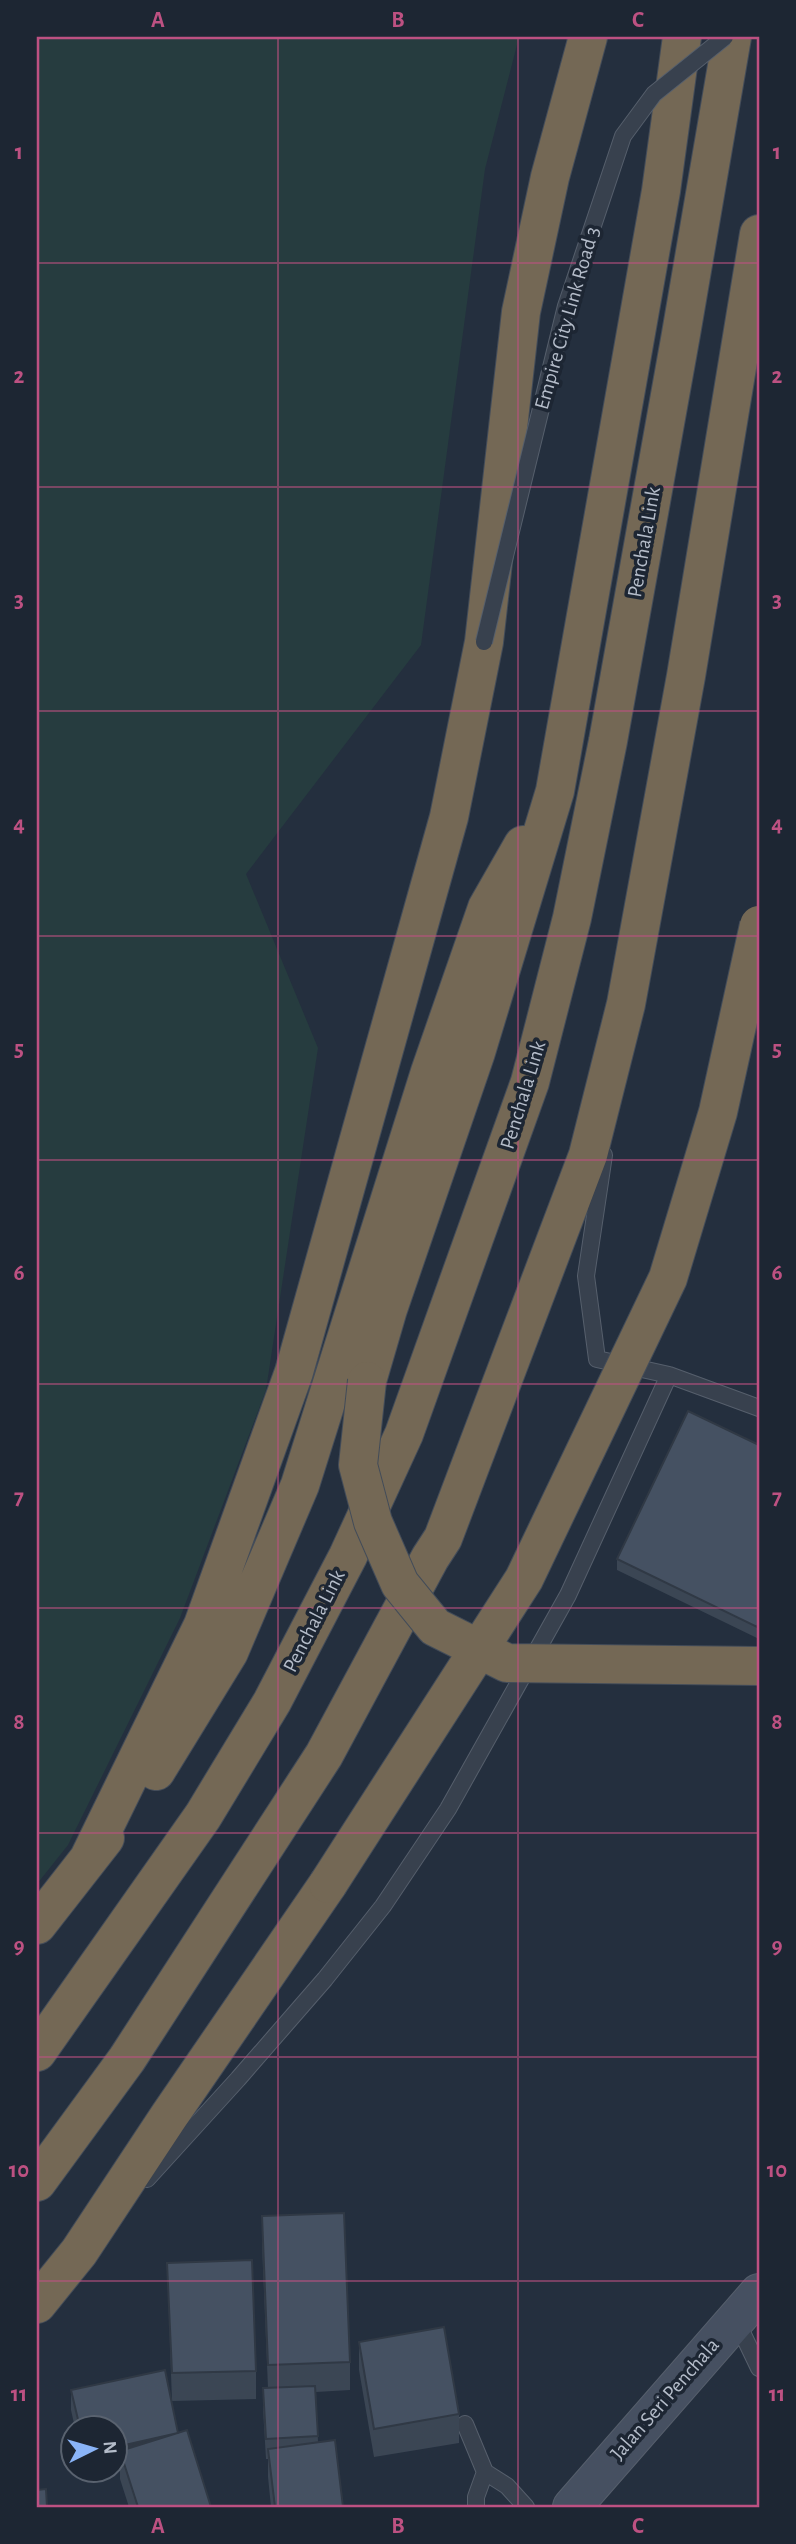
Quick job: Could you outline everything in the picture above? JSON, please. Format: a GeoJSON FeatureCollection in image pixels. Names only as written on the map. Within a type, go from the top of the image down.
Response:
{"type":"FeatureCollection","features":[{"type":"Feature","properties":{"kind":"highway"},"geometry":{"type":"LineString","coordinates":[[89,1858],[203,1625],[294,1371],[449,817],[484,642],[521,312],[550,177],[588,37]]}},
{"type":"Feature","properties":{"kind":"highway"},"geometry":{"type":"LineString","coordinates":[[682,37],[662,191],[555,791],[476,1052],[388,1309],[367,1381],[358,1465],[373,1522],[400,1584],[435,1626],[507,1663],[759,1666]]}},
{"type":"Feature","properties":{"kind":"highway"},"geometry":{"type":"LineString","coordinates":[[662,191],[708,37]]}},
{"type":"Feature","properties":{"kind":"highway","name":"Penchala Link"},"geometry":{"type":"LineString","coordinates":[[37,2052],[203,1816],[272,1702],[348,1556],[404,1434],[526,1094],[572,918],[608,741],[732,37]]}},
{"type":"Feature","properties":{"kind":"highway"},"geometry":{"type":"LineString","coordinates":[[37,2182],[127,2059],[324,1755],[443,1538],[588,1155],[625,1004],[686,676],[759,234]]}},
{"type":"Feature","properties":{"kind":"highway"},"geometry":{"type":"LineString","coordinates":[[737,360],[759,289]]}},
{"type":"Feature","properties":{"kind":"highway"},"geometry":{"type":"LineString","coordinates":[[37,1925],[153,1778],[229,1652],[300,1485],[430,1072],[486,908],[555,791]]}},
{"type":"Feature","properties":{"kind":"highway"},"geometry":{"type":"LineString","coordinates":[[37,2304],[79,2252],[328,1884],[524,1579],[668,1278],[718,1112],[759,925]]}},
{"type":"Feature","properties":{"kind":"street","name":"Jalan Seri Penchala"},"geometry":{"type":"LineString","coordinates":[[572,2507],[747,2305]]}},
{"type":"Feature","properties":{"kind":"lane","name":"Empire City Link Road 3"},"geometry":{"type":"LineString","coordinates":[[484,642],[566,306],[623,136],[654,94],[725,37]]}},
{"type":"Feature","properties":{"kind":"lane"},"geometry":{"type":"LineString","coordinates":[[625,1004],[586,1276],[597,1359],[669,1375],[759,1408]]}},
{"type":"Feature","properties":{"kind":"lane"},"geometry":{"type":"LineString","coordinates":[[79,2252],[238,2080],[325,1979],[383,1906],[448,1809],[568,1595],[669,1375]]}},
{"type":"Feature","properties":{"kind":"lane"},"geometry":{"type":"LineString","coordinates":[[747,2305],[759,2368]]}},
{"type":"Feature","properties":{"kind":"lane"},"geometry":{"type":"LineString","coordinates":[[465,2424],[485,2472],[507,2486],[526,2507]]}},
{"type":"Feature","properties":{"kind":"lane"},"geometry":{"type":"LineString","coordinates":[[476,2507],[476,2497],[485,2472]]}},
{"type":"Feature","properties":{"kind":"green space"},"geometry":{"type":"Polygon","coordinates":[[[37,37],[519,37],[485,169],[421,645],[246,874],[318,1048],[266,1390],[180,1618],[68,1845],[37,1884],[37,37]]]}},
{"type":"Feature","properties":{"kind":"building"},"geometry":{"type":"Polygon","coordinates":[[[688,1411],[759,1445],[757,1627],[617,1559],[688,1411]]]}},
{"type":"Feature","properties":{"kind":"building"},"geometry":{"type":"Polygon","coordinates":[[[344,2213],[350,2362],[268,2365],[262,2216],[344,2213]]]}},
{"type":"Feature","properties":{"kind":"building"},"geometry":{"type":"Polygon","coordinates":[[[252,2260],[256,2371],[172,2373],[167,2263],[252,2260]]]}},
{"type":"Feature","properties":{"kind":"building"},"geometry":{"type":"Polygon","coordinates":[[[444,2327],[459,2414],[374,2429],[359,2342],[444,2327]]]}},
{"type":"Feature","properties":{"kind":"building"},"geometry":{"type":"Polygon","coordinates":[[[165,2370],[178,2433],[130,2444],[130,2414],[77,2414],[71,2390],[165,2370]]]}},
{"type":"Feature","properties":{"kind":"building"},"geometry":{"type":"Polygon","coordinates":[[[315,2386],[318,2436],[266,2439],[263,2388],[315,2386]]]}},
{"type":"Feature","properties":{"kind":"building"},"geometry":{"type":"Polygon","coordinates":[[[187,2430],[211,2507],[138,2507],[130,2482],[130,2448],[187,2430]]]}},
{"type":"Feature","properties":{"kind":"building"},"geometry":{"type":"Polygon","coordinates":[[[335,2440],[343,2507],[275,2507],[268,2449],[335,2440]]]}},
{"type":"Feature","properties":{"kind":"building"},"geometry":{"type":"Polygon","coordinates":[[[46,2489],[47,2507],[37,2507],[37,2490],[46,2489]]]}}]}
